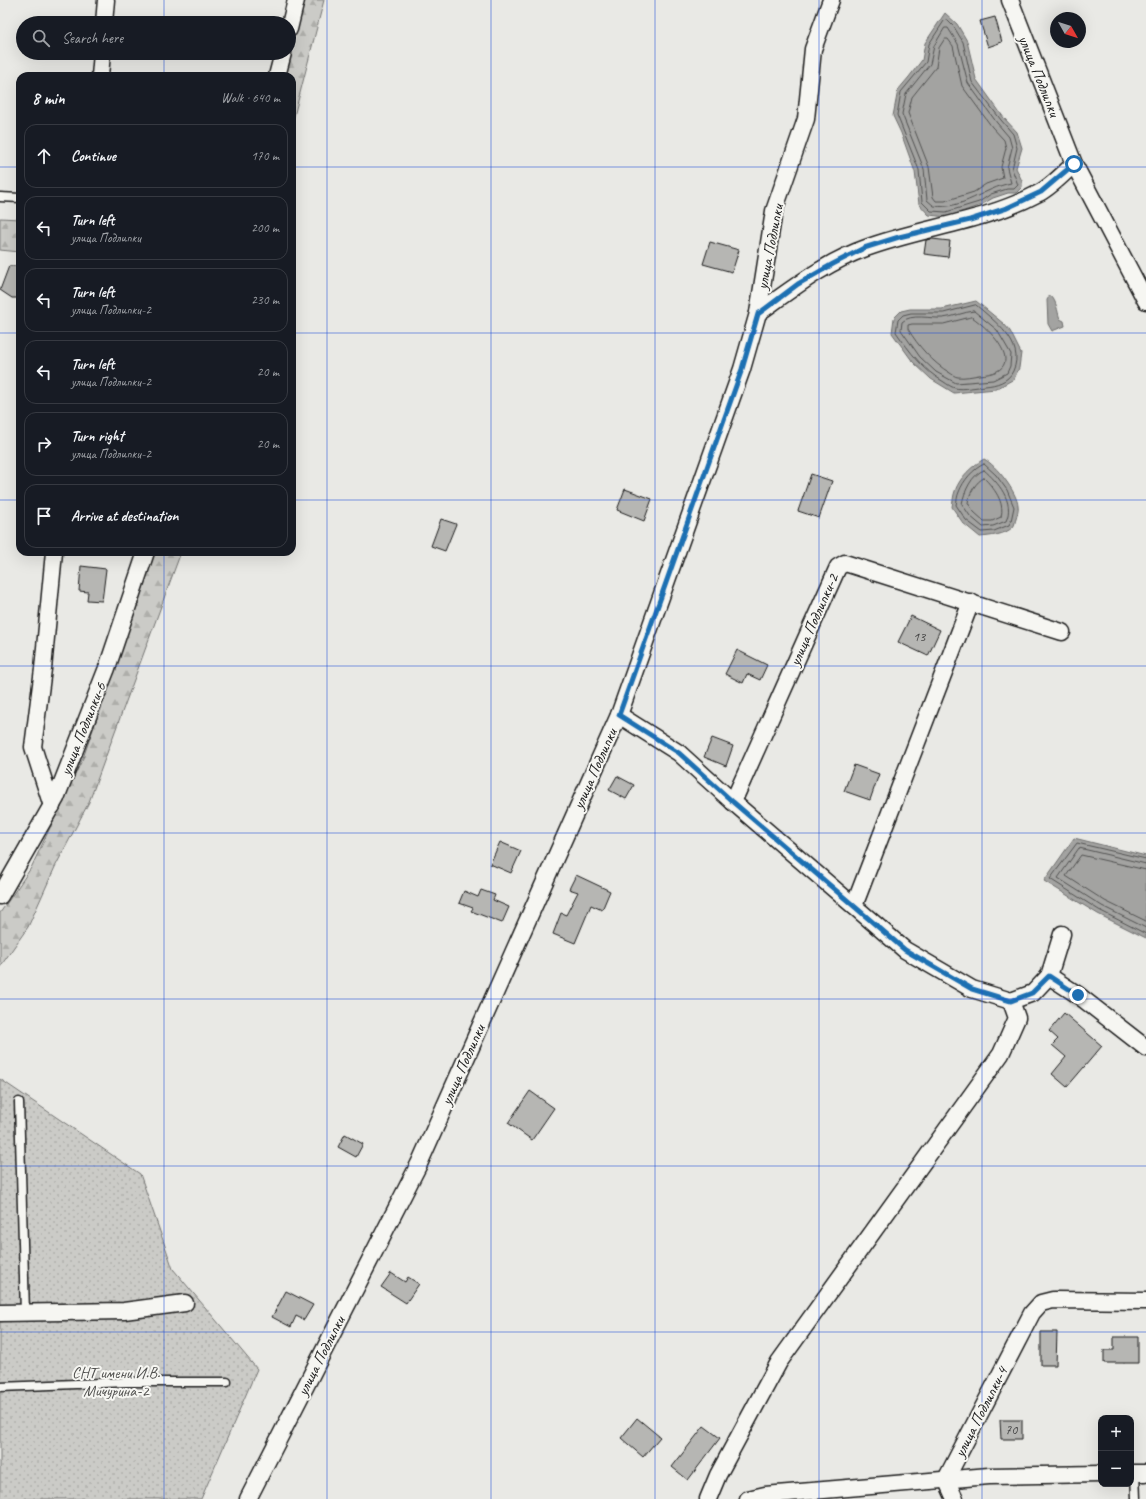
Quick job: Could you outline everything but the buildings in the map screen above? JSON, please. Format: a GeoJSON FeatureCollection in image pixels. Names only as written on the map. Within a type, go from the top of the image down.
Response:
{"type":"FeatureCollection","features":[{"type":"Feature","properties":{"kind":"street"},"geometry":{"type":"LineString","coordinates":[[105,16],[106,0]]}},
{"type":"Feature","properties":{"kind":"street"},"geometry":{"type":"LineString","coordinates":[[292,16],[296,0]]}},
{"type":"Feature","properties":{"kind":"street","name":"улица Подлипки"},"geometry":{"type":"LineString","coordinates":[[248,1499],[419,1164],[619,715],[742,369],[758,314],[774,211],[806,119],[813,48],[831,0]]}},
{"type":"Feature","properties":{"kind":"street","name":"улица Подлипки"},"geometry":{"type":"LineString","coordinates":[[1010,0],[1074,164],[1146,301]]}},
{"type":"Feature","properties":{"kind":"street"},"geometry":{"type":"LineString","coordinates":[[100,72],[101,60]]}},
{"type":"Feature","properties":{"kind":"street"},"geometry":{"type":"LineString","coordinates":[[278,72],[281,60]]}},
{"type":"Feature","properties":{"kind":"street"},"geometry":{"type":"LineString","coordinates":[[758,314],[798,284],[864,248],[899,237],[970,220],[1007,208],[1041,192],[1074,164]]}},
{"type":"Feature","properties":{"kind":"street"},"geometry":{"type":"LineString","coordinates":[[52,806],[32,747],[44,669],[54,556]]}},
{"type":"Feature","properties":{"kind":"street","name":"улица Подлипки-6"},"geometry":{"type":"LineString","coordinates":[[0,896],[56,798],[107,668],[145,556]]}},
{"type":"Feature","properties":{"kind":"street","name":"улица Подлипки-2"},"geometry":{"type":"LineString","coordinates":[[733,802],[838,567],[845,563],[1062,632]]}},
{"type":"Feature","properties":{"kind":"street"},"geometry":{"type":"LineString","coordinates":[[854,906],[971,602]]}},
{"type":"Feature","properties":{"kind":"street"},"geometry":{"type":"LineString","coordinates":[[619,715],[679,753],[733,802],[905,950],[972,989],[1011,1001],[1032,993],[1049,976],[1062,934]]}},
{"type":"Feature","properties":{"kind":"street"},"geometry":{"type":"LineString","coordinates":[[1049,976],[1078,995],[1146,1048]]}},
{"type":"Feature","properties":{"kind":"street"},"geometry":{"type":"LineString","coordinates":[[708,1499],[718,1475],[779,1362],[1001,1054],[1017,1018],[1011,1001]]}},
{"type":"Feature","properties":{"kind":"street","name":"улица Подлипки-4"},"geometry":{"type":"LineString","coordinates":[[946,1480],[1032,1313],[1041,1303],[1053,1300],[1146,1301]]}},
{"type":"Feature","properties":{"kind":"street"},"geometry":{"type":"LineString","coordinates":[[0,1313],[124,1311],[184,1303]]}},
{"type":"Feature","properties":{"kind":"street","name":"улица Подлипки-4"},"geometry":{"type":"LineString","coordinates":[[946,1480],[988,1476],[1098,1474]]}},
{"type":"Feature","properties":{"kind":"street"},"geometry":{"type":"LineString","coordinates":[[748,1499],[765,1495],[831,1494],[946,1480],[955,1499]]}},
{"type":"Feature","properties":{"kind":"lane"},"geometry":{"type":"LineString","coordinates":[[0,197],[16,198]]}},
{"type":"Feature","properties":{"kind":"lane"},"geometry":{"type":"LineString","coordinates":[[19,1102],[25,1313]]}},
{"type":"Feature","properties":{"kind":"lane"},"geometry":{"type":"LineString","coordinates":[[0,1388],[127,1382],[227,1382]]}},
{"type":"Feature","properties":{"kind":"lane"},"geometry":{"type":"LineString","coordinates":[[1136,1499],[1137,1473]]}},
{"type":"Feature","properties":{"kind":"green space"},"geometry":{"type":"Polygon","coordinates":[[[301,0],[324,0],[296,108],[296,72],[283,72],[286,60],[296,60],[296,20],[301,0]]]}},
{"type":"Feature","properties":{"kind":"green space"},"geometry":{"type":"Polygon","coordinates":[[[0,218],[16,219],[16,252],[0,250],[0,218]]]}},
{"type":"Feature","properties":{"kind":"green space"},"geometry":{"type":"Polygon","coordinates":[[[154,556],[180,556],[89,802],[55,867],[28,927],[0,967],[0,913],[31,868],[83,758],[154,556]]]}},
{"type":"Feature","properties":{"kind":"green space","name":"СНТ имени И.В. Мичурина-2"},"geometry":{"type":"Polygon","coordinates":[[[0,1079],[140,1174],[173,1269],[257,1369],[201,1499],[0,1499],[0,1079]]]}},
{"type":"Feature","properties":{"kind":"water"},"geometry":{"type":"Polygon","coordinates":[[[945,13],[957,24],[967,41],[976,79],[1004,118],[1017,132],[1022,148],[1016,168],[1022,181],[1022,187],[1016,193],[1008,193],[993,198],[981,205],[947,217],[929,215],[919,204],[915,172],[901,133],[893,116],[898,90],[922,60],[925,43],[945,13]]]}},
{"type":"Feature","properties":{"kind":"water"},"geometry":{"type":"Polygon","coordinates":[[[1050,295],[1055,303],[1060,319],[1064,321],[1065,326],[1052,331],[1048,324],[1047,300],[1050,295]]]}},
{"type":"Feature","properties":{"kind":"water"},"geometry":{"type":"Polygon","coordinates":[[[976,301],[1004,324],[1010,331],[1021,353],[1019,368],[1014,379],[996,389],[954,393],[931,379],[913,362],[892,333],[894,318],[901,311],[910,309],[942,309],[976,301]]]}},
{"type":"Feature","properties":{"kind":"water"},"geometry":{"type":"Polygon","coordinates":[[[984,459],[1000,473],[1010,487],[1017,500],[1018,509],[1014,525],[1010,530],[997,535],[980,537],[963,523],[952,507],[954,493],[960,481],[975,465],[984,459]]]}},
{"type":"Feature","properties":{"kind":"water"},"geometry":{"type":"Polygon","coordinates":[[[1074,838],[1146,856],[1146,938],[1098,914],[1044,881],[1074,838]]]}},
{"type":"Feature","properties":{"kind":"route"},"geometry":{"type":"LineString","coordinates":[[1074,164],[1041,192],[1007,208],[970,220],[899,237],[864,248],[798,284],[758,314],[742,369],[619,715],[679,753],[733,802],[905,950],[972,989],[1011,1001],[1032,993],[1049,976],[1078,995]]}}]}
